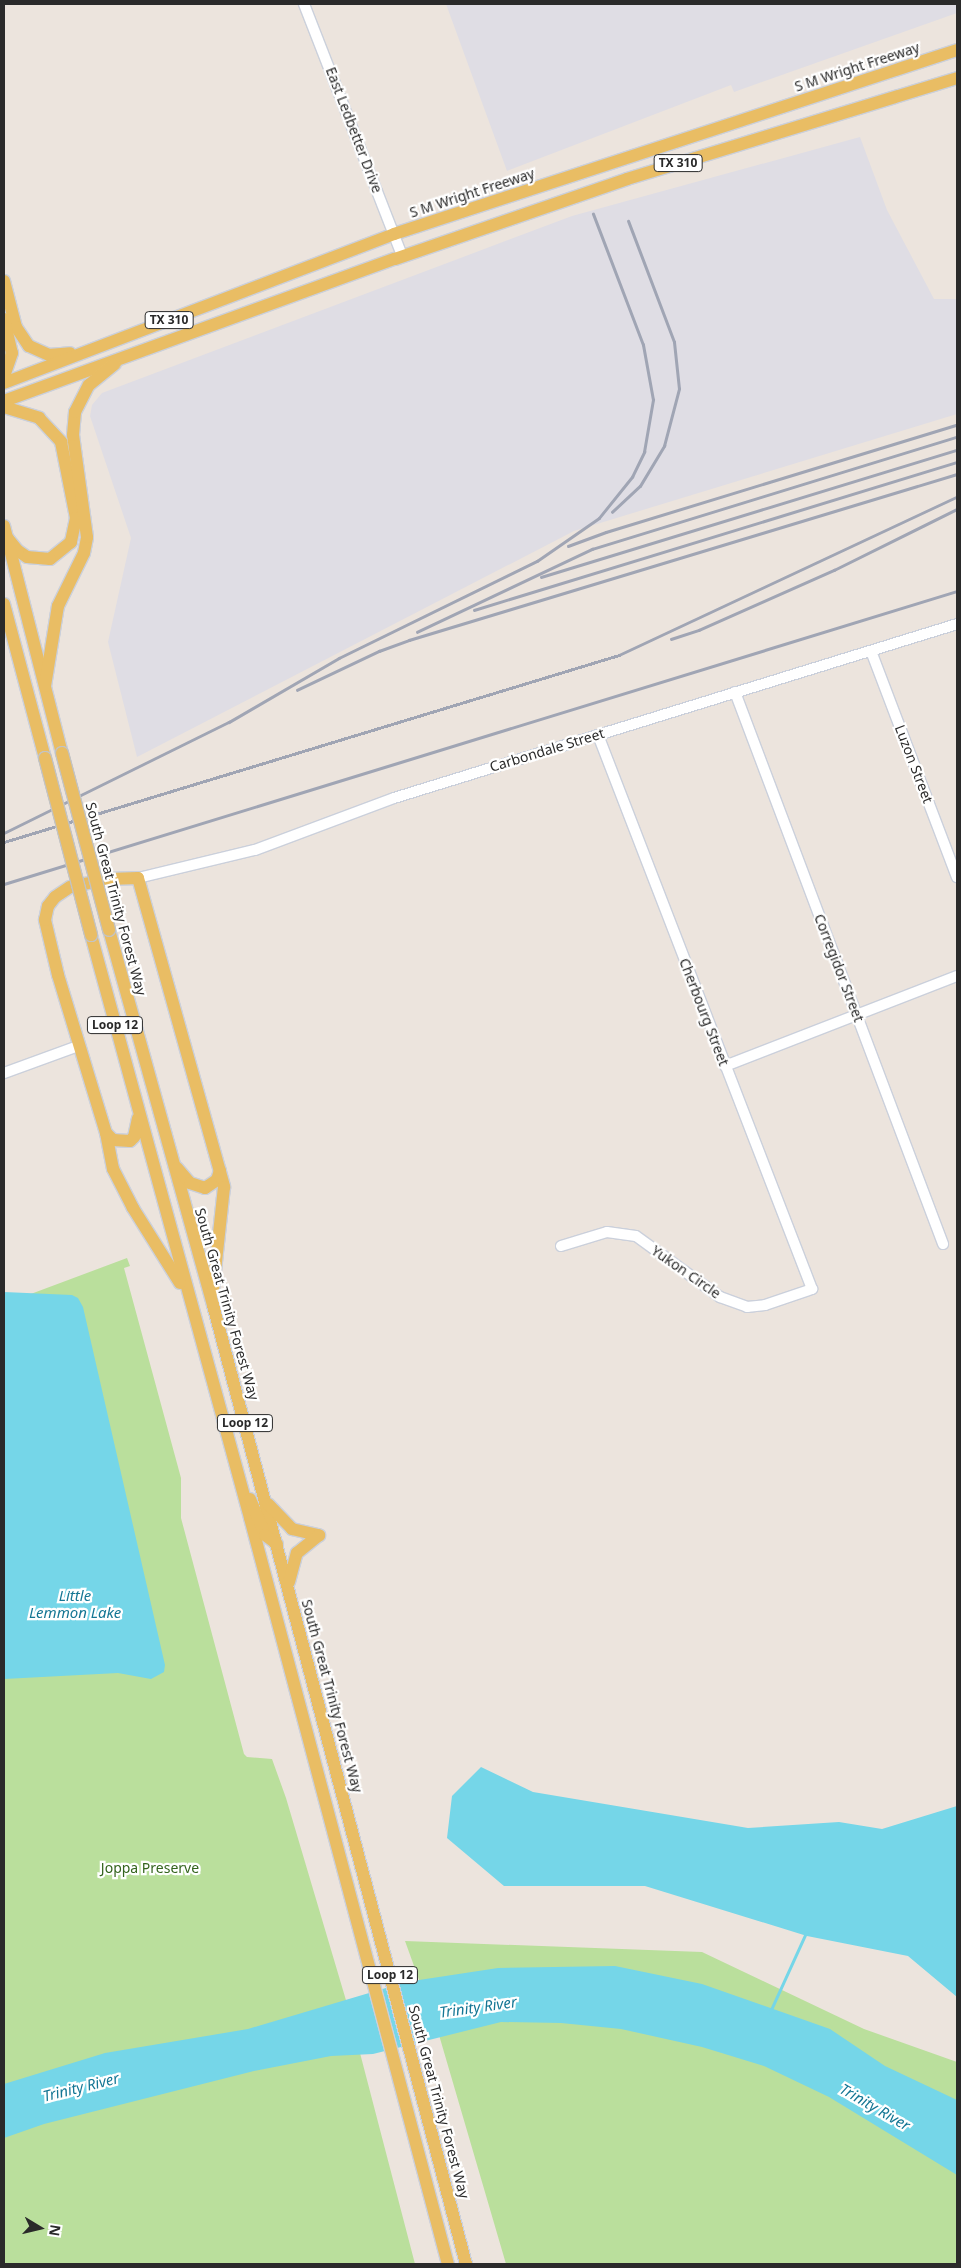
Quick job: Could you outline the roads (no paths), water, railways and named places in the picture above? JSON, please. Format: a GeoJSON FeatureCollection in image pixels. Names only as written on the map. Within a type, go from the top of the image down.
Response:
{"type":"FeatureCollection","features":[{"type":"Feature","properties":{"kind":"main road"},"geometry":{"type":"LineString","coordinates":[[886,74],[900,61],[957,42]]}},
{"type":"Feature","properties":{"kind":"main road","name":"S M Wright Freeway"},"geometry":{"type":"LineString","coordinates":[[4,383],[394,234],[957,50]]}},
{"type":"Feature","properties":{"kind":"main road","name":"TX 310"},"geometry":{"type":"LineString","coordinates":[[4,401],[402,256],[627,179],[957,78]]}},
{"type":"Feature","properties":{"kind":"main road"},"geometry":{"type":"LineString","coordinates":[[4,281],[16,327],[28,346],[48,355],[88,351]]}},
{"type":"Feature","properties":{"kind":"main road"},"geometry":{"type":"LineString","coordinates":[[4,319],[12,353],[4,376]]}},
{"type":"Feature","properties":{"kind":"main road"},"geometry":{"type":"LineString","coordinates":[[45,686],[56,614],[68,582],[84,553],[88,537],[73,435],[74,412],[89,385],[126,356]]}},
{"type":"Feature","properties":{"kind":"main road"},"geometry":{"type":"LineString","coordinates":[[4,407],[39,418],[61,442],[76,518],[71,542],[50,559],[27,557],[18,551],[5,531]]}},
{"type":"Feature","properties":{"kind":"main road","name":"South Great Trinity Forest Way"},"geometry":{"type":"LineString","coordinates":[[5,531],[109,930],[266,1501],[466,2263]]}},
{"type":"Feature","properties":{"kind":"main road","name":"Loop 12"},"geometry":{"type":"LineString","coordinates":[[4,604],[139,1116],[241,1484],[448,2264]]}},
{"type":"Feature","properties":{"kind":"main road"},"geometry":{"type":"LineString","coordinates":[[4,631],[14,645]]}},
{"type":"Feature","properties":{"kind":"main road"},"geometry":{"type":"LineString","coordinates":[[189,1298],[123,1190],[113,1169],[106,1134],[78,1046],[47,937],[48,906],[55,897],[70,887],[109,879],[138,878],[220,1170],[224,1198],[215,1256],[213,1305]]}},
{"type":"Feature","properties":{"kind":"main road"},"geometry":{"type":"LineString","coordinates":[[106,1134],[113,1140],[130,1141],[134,1137],[139,1116]]}},
{"type":"Feature","properties":{"kind":"main road"},"geometry":{"type":"LineString","coordinates":[[171,1160],[184,1178],[197,1188],[212,1186],[220,1170]]}},
{"type":"Feature","properties":{"kind":"main road"},"geometry":{"type":"LineString","coordinates":[[241,1484],[258,1513],[265,1535],[277,1544]]}},
{"type":"Feature","properties":{"kind":"main road"},"geometry":{"type":"LineString","coordinates":[[266,1501],[292,1529],[319,1535],[297,1553],[288,1587]]}},
{"type":"Feature","properties":{"kind":"street","name":"East Ledbetter Drive"},"geometry":{"type":"LineString","coordinates":[[304,4],[402,256]]}},
{"type":"Feature","properties":{"kind":"street","name":"Carbondale Street"},"geometry":{"type":"LineString","coordinates":[[138,878],[254,850],[394,798],[957,624]]}},
{"type":"Feature","properties":{"kind":"street","name":"Luzon Street"},"geometry":{"type":"LineString","coordinates":[[872,651],[957,877]]}},
{"type":"Feature","properties":{"kind":"street","name":"Corregidor Street"},"geometry":{"type":"LineString","coordinates":[[735,692],[943,1244]]}},
{"type":"Feature","properties":{"kind":"street","name":"Cherbourg Street"},"geometry":{"type":"LineString","coordinates":[[598,735],[812,1289]]}},
{"type":"Feature","properties":{"kind":"street"},"geometry":{"type":"LineString","coordinates":[[725,1066],[957,976]]}},
{"type":"Feature","properties":{"kind":"street"},"geometry":{"type":"LineString","coordinates":[[4,1073],[78,1046]]}},
{"type":"Feature","properties":{"kind":"street","name":"Yukon Circle"},"geometry":{"type":"LineString","coordinates":[[561,1246],[592,1235],[623,1232],[636,1236],[720,1297],[747,1307],[765,1305],[812,1289]]}},
{"type":"Feature","properties":{"kind":"water","name":"Little Lemmon Lake"},"geometry":{"type":"Polygon","coordinates":[[[4,1292],[72,1295],[78,1298],[83,1307],[165,1665],[164,1672],[151,1679],[118,1673],[4,1679],[4,1292]]]}},
{"type":"Feature","properties":{"kind":"water"},"geometry":{"type":"Polygon","coordinates":[[[481,1767],[533,1792],[748,1828],[839,1822],[882,1829],[957,1806],[957,1997],[908,1956],[807,1936],[645,1886],[504,1886],[447,1838],[452,1796],[481,1767]]]}},
{"type":"Feature","properties":{"kind":"water","name":"Trinity River"},"geometry":{"type":"Polygon","coordinates":[[[615,1966],[702,1984],[830,2029],[885,2066],[957,2100],[957,2175],[829,2097],[764,2066],[702,2047],[621,2029],[561,2023],[501,2022],[373,2054],[331,2056],[254,2071],[44,2124],[4,2138],[4,2084],[105,2053],[248,2029],[406,1982],[498,1968],[615,1966]]]}},
{"type":"Feature","properties":{"kind":"waterway"},"geometry":{"type":"LineString","coordinates":[[770,2012],[806,1933]]}},
{"type":"Feature","properties":{"kind":"railway"},"geometry":{"type":"LineString","coordinates":[[4,833],[229,722],[339,658],[537,561],[599,518],[632,477],[644,452],[653,400],[643,345],[593,214]]}},
{"type":"Feature","properties":{"kind":"railway"},"geometry":{"type":"LineString","coordinates":[[612,512],[640,486],[664,446],[679,389],[674,342],[628,221]]}},
{"type":"Feature","properties":{"kind":"railway"},"geometry":{"type":"LineString","coordinates":[[568,546],[606,532],[957,425]]}},
{"type":"Feature","properties":{"kind":"railway"},"geometry":{"type":"LineString","coordinates":[[417,632],[592,549],[957,437]]}},
{"type":"Feature","properties":{"kind":"railway"},"geometry":{"type":"LineString","coordinates":[[541,577],[957,450]]}},
{"type":"Feature","properties":{"kind":"railway"},"geometry":{"type":"LineString","coordinates":[[474,610],[957,462]]}},
{"type":"Feature","properties":{"kind":"railway"},"geometry":{"type":"LineString","coordinates":[[297,690],[379,651],[409,640],[957,474]]}},
{"type":"Feature","properties":{"kind":"railway"},"geometry":{"type":"LineString","coordinates":[[4,842],[619,655],[957,497]]}},
{"type":"Feature","properties":{"kind":"railway"},"geometry":{"type":"LineString","coordinates":[[671,639],[699,630],[834,570],[957,509]]}},
{"type":"Feature","properties":{"kind":"railway"},"geometry":{"type":"LineString","coordinates":[[4,884],[957,591]]}},
{"type":"Feature","properties":{"kind":"park label","name":"Joppa Preserve"},"geometry":{"type":"Point","coordinates":[150,1868]}}]}
